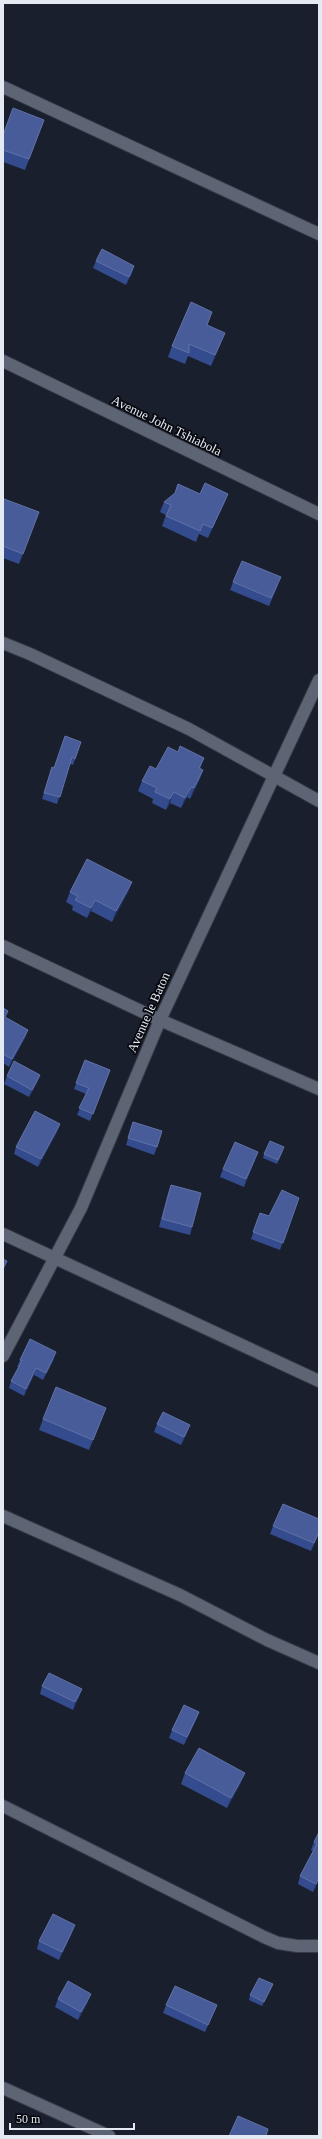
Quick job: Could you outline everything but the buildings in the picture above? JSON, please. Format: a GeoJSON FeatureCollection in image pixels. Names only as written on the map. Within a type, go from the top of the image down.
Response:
{"type":"FeatureCollection","features":[{"type":"Feature","properties":{"kind":"street"},"geometry":{"type":"LineString","coordinates":[[3,87],[319,234]]}},
{"type":"Feature","properties":{"kind":"street","name":"Avenue John Tshiabola"},"geometry":{"type":"LineString","coordinates":[[3,361],[319,514]]}},
{"type":"Feature","properties":{"kind":"street"},"geometry":{"type":"LineString","coordinates":[[3,643],[30,654],[188,729],[275,775],[319,801]]}},
{"type":"Feature","properties":{"kind":"street","name":"Avenue le Baton"},"geometry":{"type":"LineString","coordinates":[[3,1356],[80,1208],[160,1020],[319,680]]}},
{"type":"Feature","properties":{"kind":"street"},"geometry":{"type":"LineString","coordinates":[[3,946],[160,1020],[319,1089]]}},
{"type":"Feature","properties":{"kind":"street"},"geometry":{"type":"LineString","coordinates":[[3,1234],[319,1381]]}},
{"type":"Feature","properties":{"kind":"street"},"geometry":{"type":"LineString","coordinates":[[3,1516],[180,1595],[267,1640],[319,1663]]}},
{"type":"Feature","properties":{"kind":"street"},"geometry":{"type":"LineString","coordinates":[[3,1806],[256,1934],[278,1943],[297,1946],[319,1946]]}},
{"type":"Feature","properties":{"kind":"street"},"geometry":{"type":"LineString","coordinates":[[3,2088],[109,2136]]}}]}
